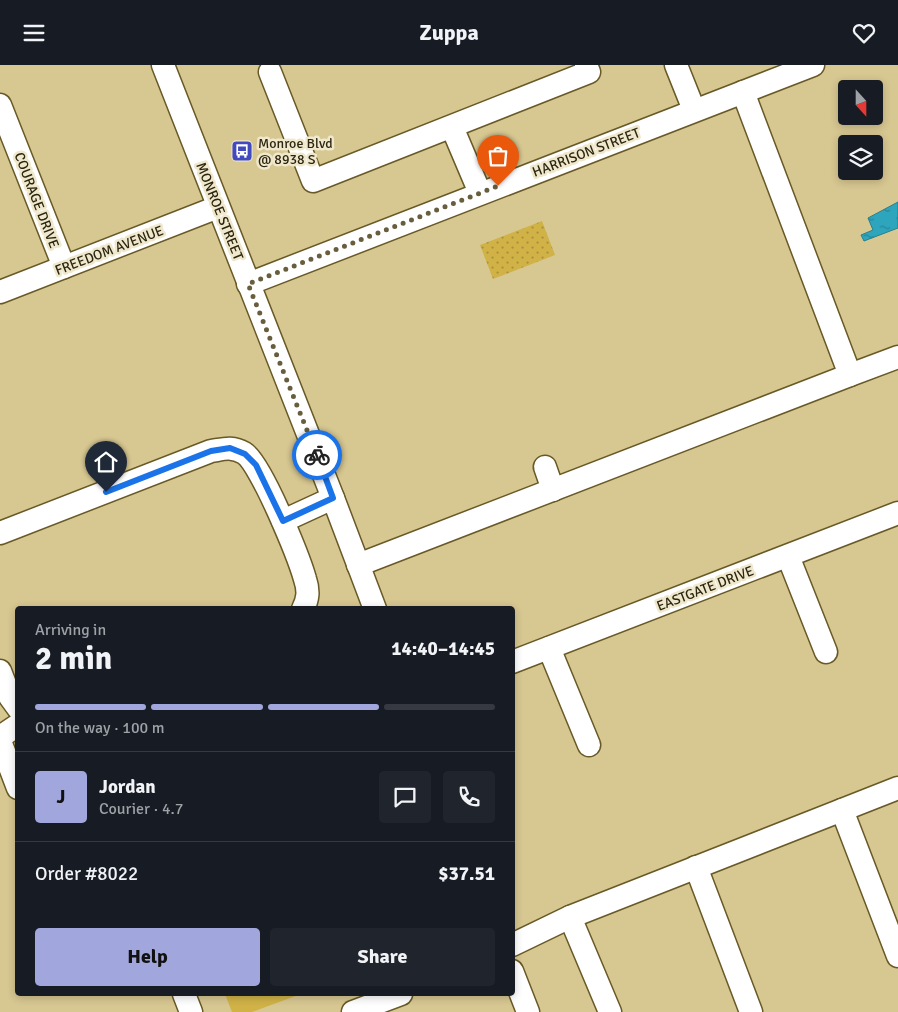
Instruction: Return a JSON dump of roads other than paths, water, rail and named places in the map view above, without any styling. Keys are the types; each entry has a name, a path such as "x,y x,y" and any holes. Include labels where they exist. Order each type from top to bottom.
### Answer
{"street":[{"name":"MONROE STREET","path":"162,65 374,606"},
{"path":"276,67 313,181 589,72 586,65"},
{"path":"676,65 694,111"},
{"name":"HARRISON STREET","path":"248,284 813,65"},
{"path":"742,92 850,375"},
{"name":"COURAGE DRIVE","path":"0,105 64,267"},
{"path":"452,127 480,193"},
{"name":"FREEDOM AVENUE","path":"0,292 218,207"},
{"path":"358,565 898,357"},
{"path":"0,533 211,451 230,448 245,454 256,465 283,521 306,580 308,598 304,606"},
{"path":"544,467 554,489"},
{"path":"283,521 333,498"},
{"name":"EASTGATE DRIVE","path":"515,661 898,513"},
{"path":"788,556 826,652"},
{"path":"549,648 589,745"},
{"path":"0,671 10,697 15,703"},
{"path":"0,737 15,727"},
{"path":"0,741 15,780"},
{"path":"515,944 570,917 898,787"},
{"path":"842,810 898,957"},
{"path":"696,867 751,1012"},
{"path":"570,917 610,1012"},
{"path":"515,979 528,1012"},
{"path":"185,996 191,1012"},
{"path":"353,1012 396,996"}],"water":[{"path":"898,202 898,228 864,241 861,235 873,230 868,218"}],"place":[{"name":"Monroe Blvd @ 8938 S","path":"242,151"}]}
